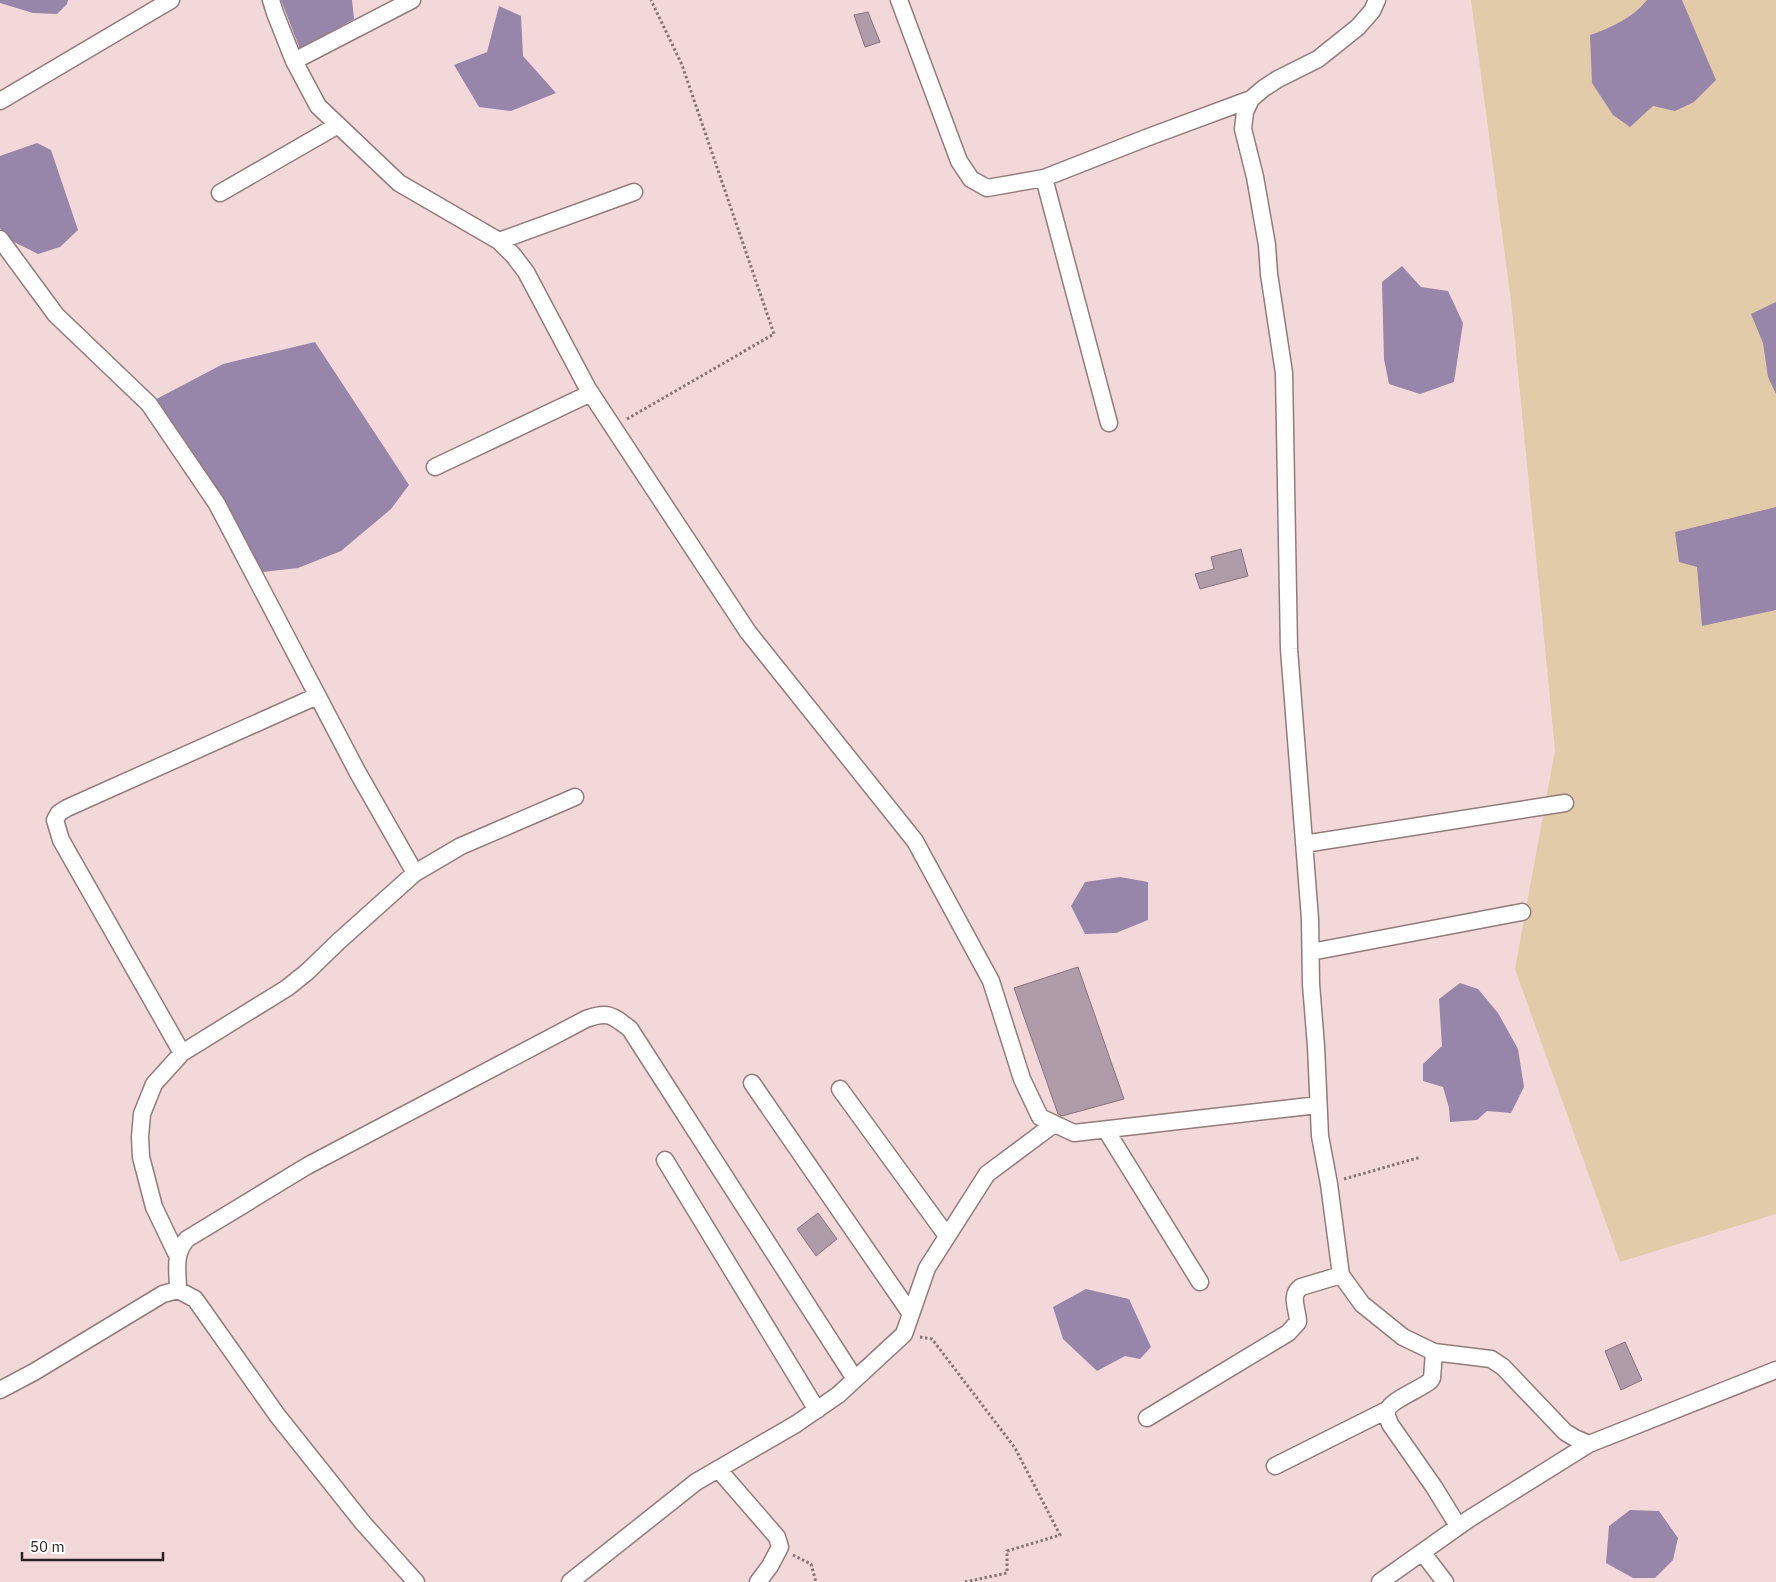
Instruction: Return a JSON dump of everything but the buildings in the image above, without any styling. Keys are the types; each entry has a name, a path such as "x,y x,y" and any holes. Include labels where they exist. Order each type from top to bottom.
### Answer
{"street":[{"path":"0,101 171,0"},
{"path":"271,0 294,61 318,106 398,183 499,242 513,255 526,272 591,393 748,632 915,841 990,981 1022,1079 1040,1117 1074,1133 1318,1105"},
{"path":"294,61 412,0"},
{"path":"899,0 959,161 971,179 987,188 1044,178 1251,99 1278,79 1318,59 1358,27 1372,11 1377,0"},
{"path":"1251,99 1245,112 1243,129 1267,245 1268,274 1284,373 1289,649 1311,952 1320,1136 1329,1184 1341,1275 1362,1304 1403,1337 1434,1352 1491,1359 1503,1367 1565,1432 1589,1444"},
{"path":"220,193 338,125"},
{"path":"1044,178 1109,423"},
{"path":"499,242 634,192"},
{"path":"0,239 56,315 149,404 217,504 358,773 415,873"},
{"path":"435,467 591,393"},
{"path":"182,1053 61,840 55,820 59,813 67,808 317,696"},
{"path":"177,1255 154,1207 141,1157 142,1114 154,1084 182,1053 287,988 307,972 415,873 461,846 575,797"},
{"path":"1304,844 1565,803"},
{"path":"1311,952 1522,912"},
{"path":"178,1290 177,1255 180,1247 187,1239 307,1166 586,1019 600,1014 615,1017 630,1029 855,1380"},
{"path":"752,1083 911,1314"},
{"path":"840,1090 947,1236"},
{"path":"570,1582 696,1482 817,1410 838,1395 904,1334 927,1268 987,1174 1054,1124"},
{"path":"1106,1130 1200,1282"},
{"path":"665,1160 817,1410"},
{"path":"1147,1418 1288,1334 1298,1322 1294,1294 1297,1290 1302,1286 1341,1275"},
{"path":"0,1390 34,1372 140,1306 163,1294 178,1290 195,1298 290,1430 363,1524 416,1582"},
{"path":"1275,1466 1387,1410 1394,1402 1430,1382 1434,1352"},
{"path":"1380,1582 1458,1526 1589,1444 1776,1370"},
{"path":"1387,1410 1390,1424 1434,1487 1458,1526"},
{"path":"718,1469 777,1538 780,1547 770,1566 758,1582"},
{"path":"1422,1552 1445,1582"}],"path":[{"path":"614,427 774,334 682,65 651,0"},
{"path":"1329,1184 1421,1157"},
{"path":"904,1334 932,1339 1015,1448 1060,1535 1007,1551 1007,1573 965,1582"},
{"path":"780,1547 810,1564 816,1582"}],"shaded area":[{"path":"0,0 68,0 67,4 57,14 33,13 0,3"},
{"path":"281,0 352,0 354,19 300,49"},
{"path":"1471,0 1776,0 1776,1214 1620,1262 1515,969 1555,750 1511,301"},
{"path":"1647,0 1682,0 1716,80 1694,102 1675,111 1653,106 1630,127 1613,115 1592,83 1590,35 1622,21 1636,12"},
{"path":"499,6 521,16 523,56 556,93 511,111 479,107 454,65 487,52"},
{"path":"37,143 51,150 78,230 60,247 38,254 6,238 0,228 0,156"},
{"path":"1402,266 1421,287 1448,291 1463,323 1454,382 1420,394 1389,384 1384,359 1382,282"},
{"path":"1776,302 1776,394 1768,377 1763,343 1751,314"},
{"path":"315,342 409,485 391,509 341,551 298,568 253,573 147,404 223,364"},
{"path":"1776,507 1776,610 1702,626 1697,567 1679,562 1675,532"},
{"path":"1120,877 1148,882 1148,920 1116,933 1085,934 1071,906 1085,882"},
{"path":"1460,983 1478,989 1498,1013 1518,1049 1524,1087 1511,1113 1487,1111 1477,1120 1450,1122 1449,1108 1443,1087 1423,1081 1423,1064 1442,1046 1439,999"},
{"path":"1086,1289 1129,1299 1151,1347 1140,1359 1125,1356 1097,1371 1063,1339 1053,1307"},
{"path":"1630,1510 1659,1511 1678,1538 1673,1560 1655,1578 1633,1578 1606,1563 1609,1526"}]}
